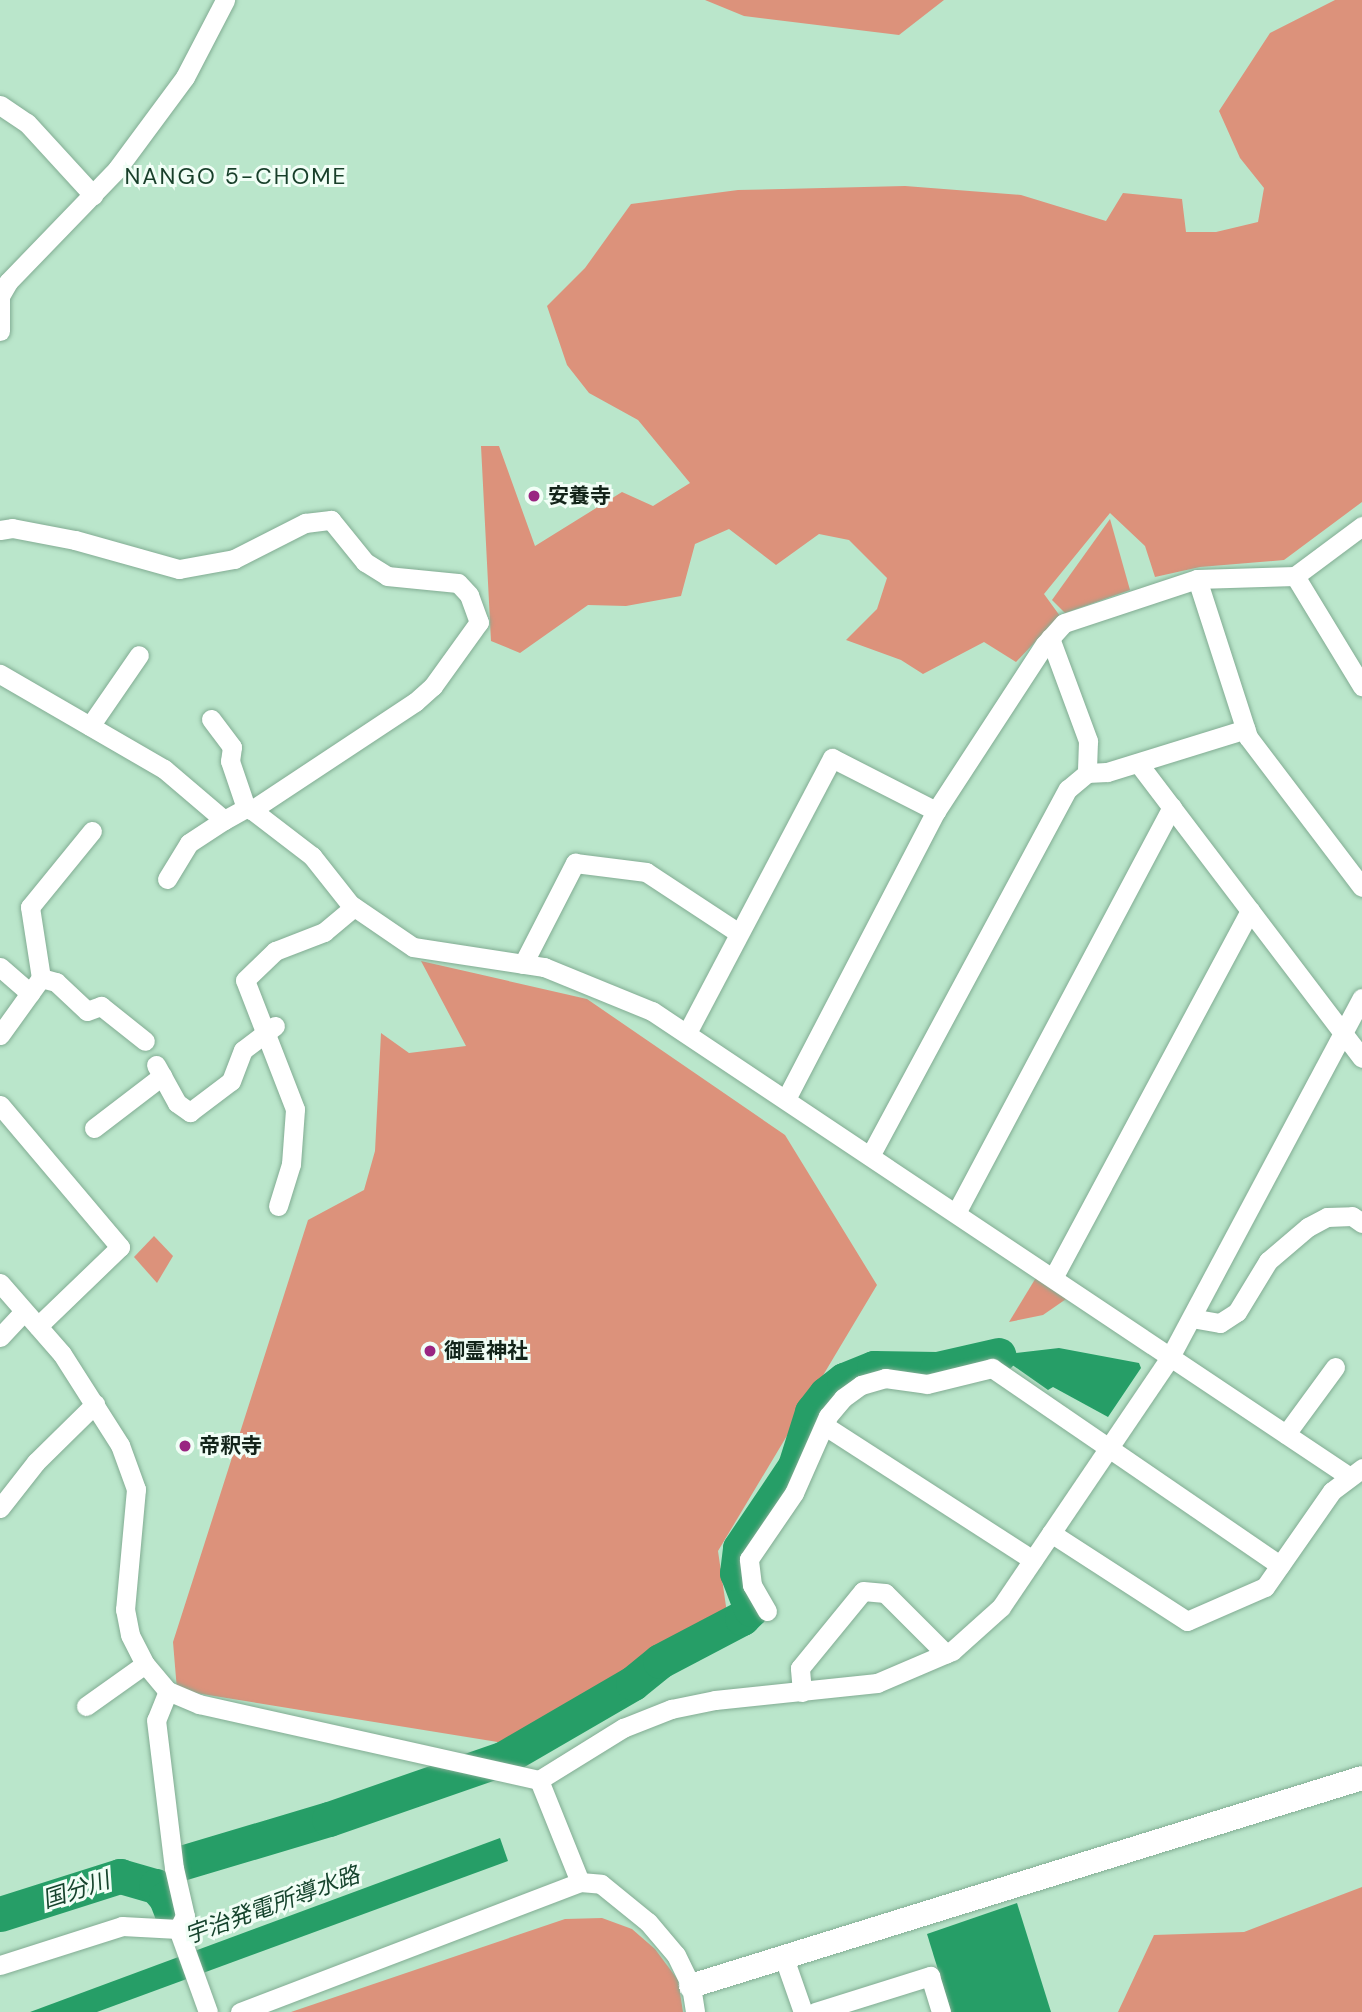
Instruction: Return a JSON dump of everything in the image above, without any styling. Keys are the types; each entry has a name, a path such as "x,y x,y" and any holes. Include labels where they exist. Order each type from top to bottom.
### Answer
{"street":[{"path":"0,331 0,296 28,259 117,169 185,77 225,0"},
{"path":"0,105 27,123 93,195"},
{"path":"0,530 12,528 75,540 179,569 234,559 304,523 331,520 365,562 387,576 458,583 469,595 479,622 433,685 249,809 224,820 189,843 167,879"},
{"path":"786,1099 936,811 1050,638 1064,623 1197,579 1296,576 1362,526"},
{"path":"1296,576 1362,685"},
{"path":"1197,579 1245,729 1362,887"},
{"path":"1050,638 1088,741 1087,773"},
{"path":"90,726 139,655"},
{"path":"0,674 164,769 224,820"},
{"path":"212,719 232,747 230,761 249,809 312,856 354,907 413,947 544,967 652,1011 1286,1434 1356,1473 1332,1491 1265,1587 1187,1621 1051,1533"},
{"path":"870,1156 1068,789 1087,773 1138,763 1245,729"},
{"path":"687,1032 832,758 936,811"},
{"path":"1138,763 1362,1058"},
{"path":"956,1213 1172,807"},
{"path":"0,1035 35,986 30,907 92,831"},
{"path":"523,964 575,863 646,872 739,933"},
{"path":"278,1206 291,1164 296,1123 293,1095 271,1029 244,980 275,951 324,932 354,907"},
{"path":"1053,1278 1250,910"},
{"path":"0,967 35,986 56,982 87,1011 101,1006 145,1041"},
{"path":"0,1283 38,1326 95,1404 120,1445 136,1489 125,1609 130,1635 145,1664 167,1691 200,1704 539,1780 623,1728 671,1709 715,1700 877,1683 946,1654 979,1631 1002,1607 1170,1357 1362,998"},
{"path":"94,1128 159,1071 177,1103 190,1112 231,1081 243,1051 271,1029"},
{"path":"0,1105 120,1247 38,1326"},
{"path":"1197,1319 1220,1323 1237,1312 1268,1261 1308,1227 1327,1217 1352,1216 1362,1223"},
{"path":"0,1337 24,1311"},
{"path":"1286,1434 1335,1367"},
{"path":"766,1611 752,1585 749,1559 794,1493 825,1426 843,1398 862,1385 885,1378 927,1384 992,1368 1280,1565"},
{"path":"0,1508 36,1462 95,1404"},
{"path":"825,1426 1033,1560"},
{"path":"802,1692 800,1668 863,1591 885,1593 946,1654"},
{"path":"86,1706 145,1664"},
{"path":"167,1691 156,1720 174,1868 185,1916 178,1929 208,2012"},
{"path":"691,1986 783,1955 1362,1778"},
{"path":"539,1780 580,1882"},
{"path":"240,2012 580,1882 601,1884 640,1915 676,1955 691,1986 695,2012"},
{"path":"0,1965 122,1926 178,1929"},
{"path":"783,1955 803,2012"},
{"path":"815,2012 930,1976 941,2012"}],"shaded area":[{"path":"705,0 944,0 899,35 744,16"},
{"path":"1335,0 1362,0 1362,502 1284,560 1200,567 1155,577 1145,546 1110,513 1044,594 1060,616 1016,662 984,642 923,674 901,660 846,640 877,609 887,578 849,540 819,534 776,565 729,529 695,544 681,596 626,606 588,605 520,653 491,641 481,446 499,446 535,546 622,492 653,506 690,483 638,420 589,393 567,365 547,306 585,268 631,204 738,190 905,186 1021,195 1106,221 1123,193 1182,199 1186,232 1216,232 1258,222 1264,188 1240,158 1219,111 1270,33"},
{"path":"1110,519 1130,590 1065,613 1052,600"},
{"path":"421,961 587,999 785,1135 877,1285 718,1551 729,1627 516,1745 177,1690 173,1642 308,1220 364,1190 375,1151 381,1033 409,1053 466,1046"},
{"path":"154,1236 173,1256 157,1283 134,1257"},
{"path":"1037,1276 1069,1297 1043,1315 1009,1322"},
{"path":"1059,1348 1139,1363 1141,1368 1108,1417 1053,1387 1048,1390 998,1355"},
{"name":"宇治発電所導水路","path":"500,1838 508,1861 97,2012 30,2012"},
{"path":"1362,1887 1362,2012 1118,2012 1154,1935 1244,1932"},
{"path":"1017,1903 1051,2012 951,2012 927,1934"},
{"path":"602,1918 632,1929 655,1949 678,1980 683,2012 291,2012 565,1919"}],"waterway":[{"path":"181,1863 329,1819 504,1758 633,1683 660,1661 742,1618 751,1609 737,1573 740,1548 795,1466 812,1412 826,1394 844,1380 874,1368 937,1369 998,1355"},
{"name":"国分川","path":"0,1914 120,1876 156,1886 166,1898 174,1919"}],"place":[{"name":"安養寺","path":"534,496"},
{"name":"御霊神社","path":"430,1351"},
{"name":"帝釈寺","path":"185,1446"}],"district":[{"name":"NANGO 5-CHOME","path":"236,176"}]}
